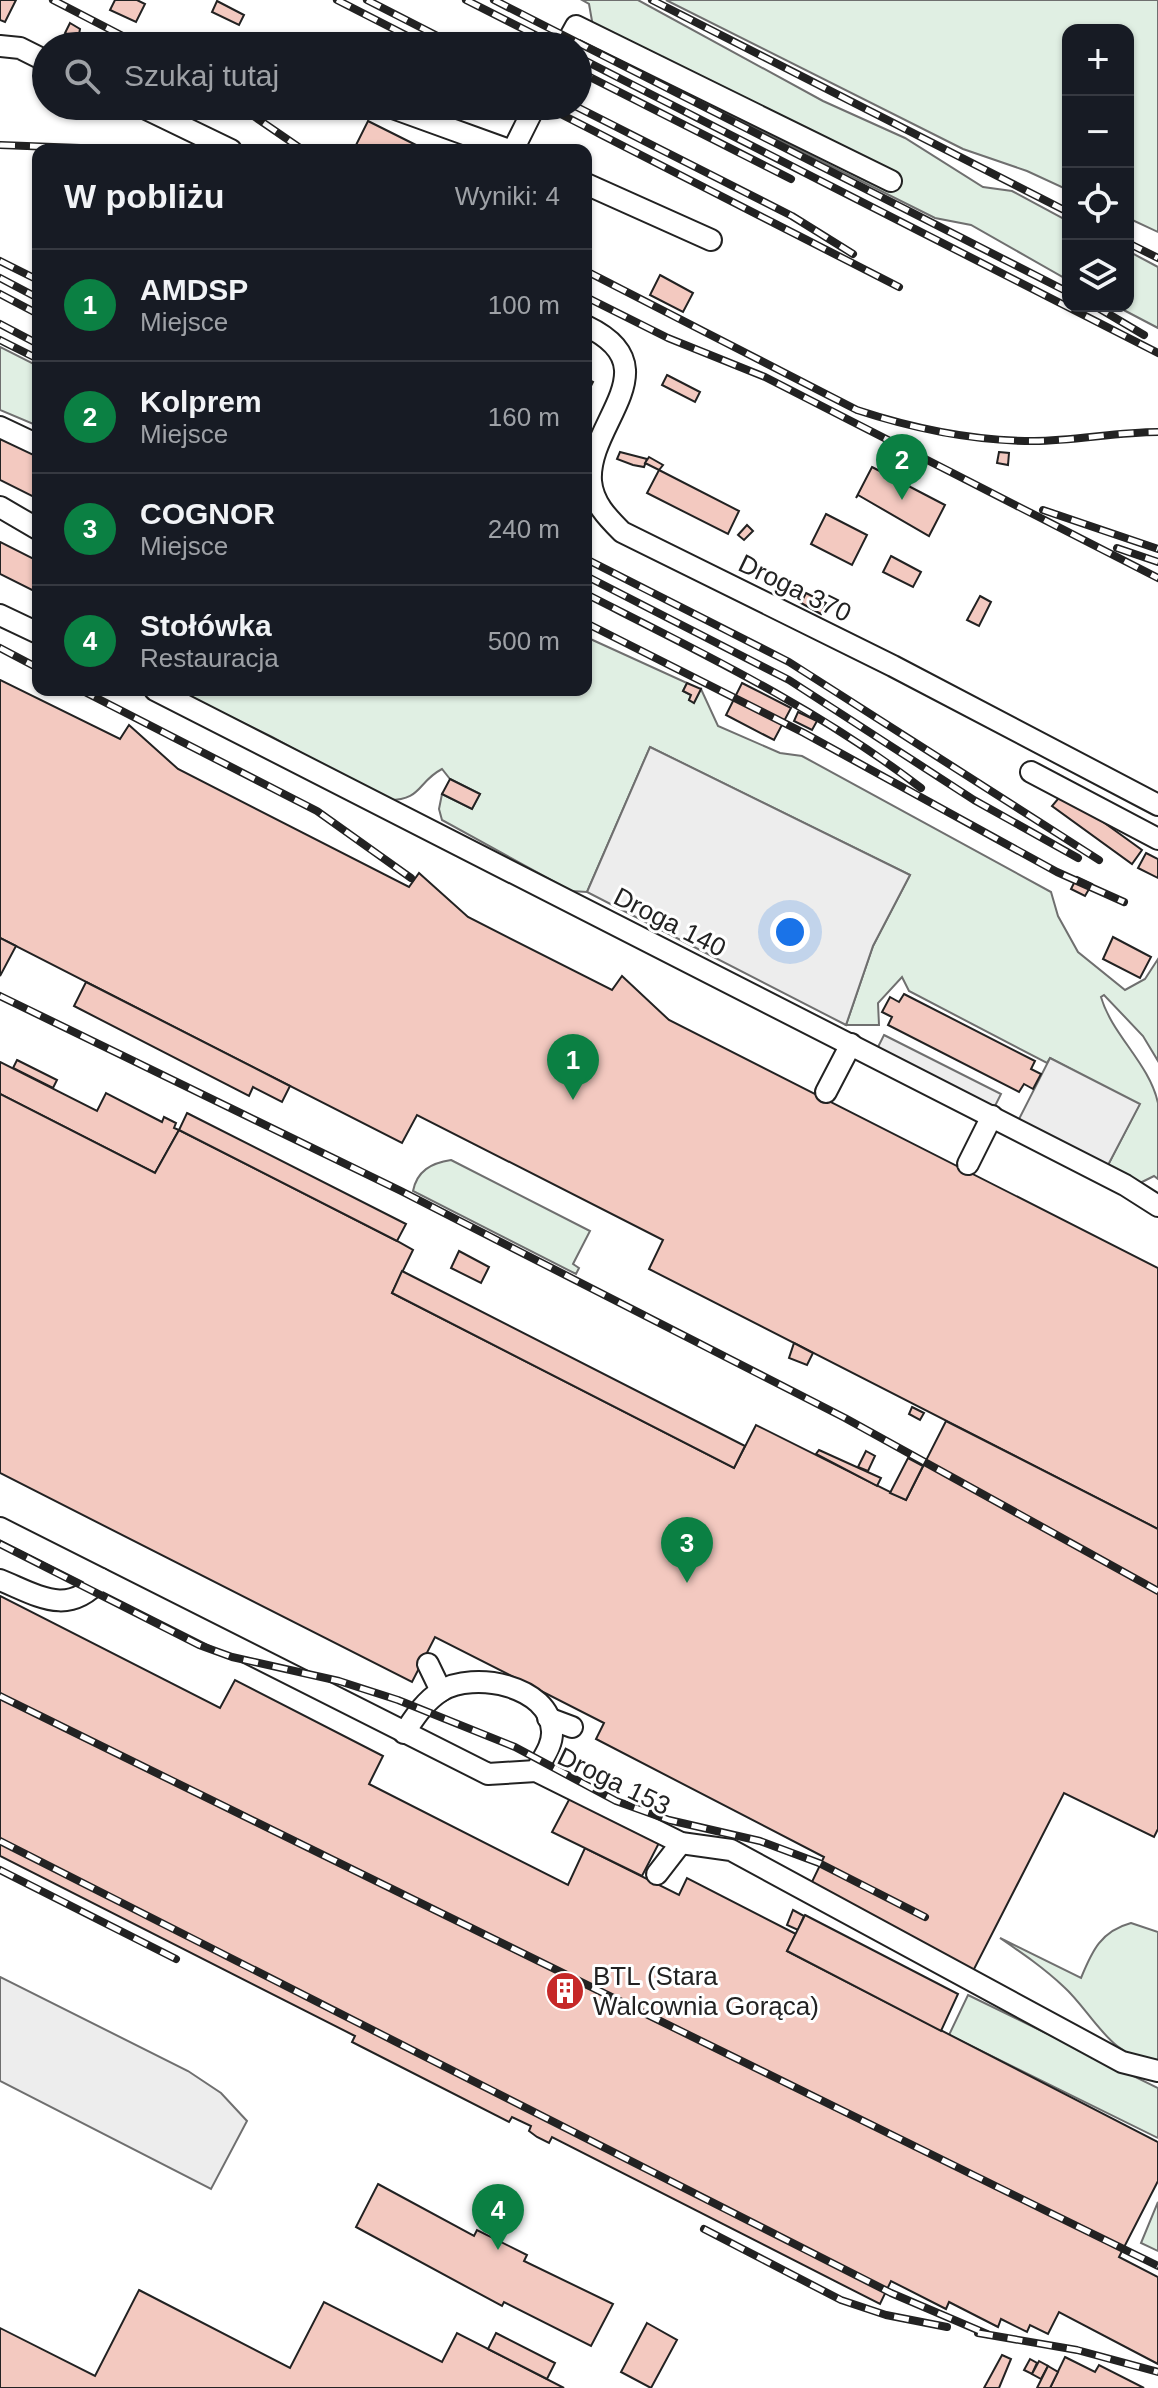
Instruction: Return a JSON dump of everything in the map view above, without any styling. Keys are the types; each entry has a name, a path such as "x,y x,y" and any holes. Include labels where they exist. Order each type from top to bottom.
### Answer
{"lane":[{"path":"573,32 576,26 588,32"},
{"path":"592,34 891,181"},
{"path":"0,46 20,48 32,54"},
{"path":"169,120 219,144"},
{"path":"427,120 494,144"},
{"path":"514,144 527,120"},
{"path":"592,187 711,240"},
{"name":"Droga 370","path":"592,331 619,351 626,370 622,396 598,449 592,476"},
{"path":"0,427 32,442"},
{"name":"Droga 370","path":"592,484 599,509 622,532 893,666 1158,805"},
{"path":"0,507 32,526"},
{"path":"0,615 32,630"},
{"name":"Droga 140","path":"167,696 992,1116 1125,1185 1158,1206"},
{"path":"1031,772 1158,839"},
{"path":"826,1092 851,1044"},
{"path":"968,1164 992,1116"},
{"name":"Droga 153","path":"0,1528 488,1774 536,1771 681,1843 731,1850 1122,2062 1158,2071"},
{"path":"0,1580 61,1602 89,1593 101,1579"},
{"path":"428,1664 441,1691"},
{"path":"404,1733 423,1705 441,1691 462,1681 486,1680 528,1695 548,1718 552,1731 550,1744 536,1771"},
{"path":"548,1718 572,1727"},
{"path":"657,1874 681,1843"}],"green space":[{"path":"582,0 638,0 823,101 905,138 983,187 1012,191 1062,218 1062,277 971,225 935,218 619,60 595,38 589,4"},
{"path":"666,0 1158,0 1158,232 1134,221 1134,24 1062,24 1062,187 1027,171 963,149"},
{"path":"1134,254 1158,267 1158,328 1127,312 1134,312"},
{"path":"0,347 32,363 32,423 0,410"},
{"path":"592,640 687,683 683,691 691,695 689,700 694,702 701,689 718,726 780,753 802,756 1051,892 1058,916 1078,952 1125,990 1145,979 1158,959 1158,1061 1143,1036 1104,995 1101,997 1113,1024 1147,1075 1158,1103 1158,1179 1154,1176 1138,1184 1107,1167 1139,1105 1050,1058 1047,1063 909,991 902,977 878,1003 879,1025 846,1025 873,946 910,875 650,747 587,892 571,891 442,820 439,809 442,794 472,809 480,794 450,779 442,769 413,794 387,800 272,737 188,696 592,696"},
{"path":"451,1160 590,1231 573,1264 579,1268 576,1274 413,1191 426,1169"},
{"path":"1131,1923 1158,1932 1158,2061 1142,2059 1115,2045 1064,1987 1000,1938 1081,1978 1099,1943 1112,1931"},
{"path":"968,1995 1158,2088 1158,2138 949,2035"},
{"path":"1158,2202 1158,2251 1141,2243"}],"shaded area":[{"path":"650,747 910,875 873,946 846,1025 587,892"},
{"path":"884,1035 1001,1094 994,1108 877,1049"},
{"path":"1050,1058 1140,1104 1107,1167 1018,1121"},
{"path":"0,1977 188,2071 221,2093 247,2121 211,2189 0,2081"}],"building":[{"path":"0,0 16,0 5,22 0,20"},
{"path":"115,0 137,0 145,4 136,22 110,10"},
{"path":"217,1 244,15 239,25 212,12"},
{"path":"70,23 80,29 79,32 66,32"},
{"path":"368,121 414,144 356,144"},
{"path":"660,275 693,293 683,312 650,295"},
{"path":"667,375 700,392 695,402 662,385"},
{"path":"0,437 32,450 32,496 0,480"},
{"path":"620,452 647,459 644,467 617,459"},
{"path":"999,452 1009,453 1008,465 997,463"},
{"path":"649,457 663,465 659,470 645,463"},
{"path":"872,467 945,505 929,536 858,495 856,498"},
{"path":"659,470 739,511 728,534 647,493"},
{"path":"826,514 867,535 852,565 811,544"},
{"path":"747,525 753,531 744,540 738,535"},
{"path":"0,542 32,558 32,590 0,574"},
{"path":"891,556 921,572 913,587 883,572"},
{"path":"806,593 826,603 821,614 801,603"},
{"path":"980,596 991,602 979,626 967,620"},
{"path":"0,680 120,739 129,725 178,769 409,887 419,873 468,917 612,990 622,976 669,1020 1158,1268 1158,1529 649,1269 663,1240 417,1115 402,1143 0,938"},
{"path":"687,683 701,689 694,703 689,700 691,695 683,691"},
{"path":"742,683 791,708 774,740 726,715"},
{"path":"798,712 817,721 812,730 794,721"},
{"path":"450,779 480,794 472,809 442,794"},
{"path":"1063,793 1142,850 1132,864 1052,806"},
{"path":"1146,853 1158,859 1158,878 1138,868"},
{"path":"1077,877 1092,884 1085,896 1071,889"},
{"path":"1113,937 1151,957 1140,978 1103,959"},
{"path":"0,938 16,946 0,976"},
{"path":"86,982 290,1086 282,1102 253,1087 249,1096 74,1006"},
{"path":"904,994 1035,1061 1031,1069 1041,1074 1033,1089 1024,1084 1019,1092 888,1025 892,1017 882,1012 890,997 899,1002"},
{"path":"17,1060 57,1080 53,1088 13,1068"},
{"path":"0,1062 97,1111 106,1093 162,1122 164,1117 176,1123 174,1128 179,1130 155,1173 0,1094"},
{"path":"0,1094 155,1173 179,1130 397,1241 413,1250 392,1293 734,1468 756,1425 906,1500 946,1421 1158,1529 1158,1829 1154,1837 1064,1793 971,1975 809,1888 824,1857 596,1739 604,1723 435,1637 412,1682 0,1473"},
{"path":"187,1113 406,1224 397,1241 179,1130"},
{"path":"459,1251 489,1267 481,1283 451,1268"},
{"path":"402,1271 745,1446 734,1468 392,1293"},
{"path":"794,1343 813,1353 807,1365 789,1358"},
{"path":"912,1407 924,1413 920,1420 909,1414"},
{"path":"819,1450 881,1478 877,1486 816,1454"},
{"path":"866,1451 875,1456 868,1471 858,1467"},
{"path":"908,1458 923,1466 906,1500 890,1493"},
{"name":"BTL (Stara Walcownia Gorąca)","path":"0,1596 220,1708 235,1680 383,1756 369,1784 568,1885 585,1848 679,1895 687,1878 796,1934 787,1951 1158,2142 1158,2181 1119,2257 1158,2277 1158,2364 1059,2312 1048,2334 1030,2325 1027,2332 1001,2319 998,2327 949,2302 946,2309 891,2281 880,2304 552,2137 549,2143 537,2137 529,2131 531,2126 512,2117 509,2122 352,2042 355,2036 0,1856"},
{"path":"571,1796 660,1841 642,1876 552,1832"},
{"path":"793,1910 804,1916 798,1930 787,1925"},
{"path":"805,1915 958,1994 941,2031 787,1951"},
{"path":"378,2184 474,2236 477,2230 527,2255 524,2261 613,2304 591,2346 504,2302 502,2306 356,2227"},
{"path":"139,2290 290,2368 324,2302 442,2362 457,2333 564,2388 0,2388 0,2328 95,2376"},
{"path":"647,2323 677,2340 651,2388 621,2372"},
{"path":"496,2333 555,2363 547,2379 488,2349"},
{"path":"1002,2355 1011,2359 999,2388 984,2388"},
{"path":"1065,2357 1095,2372 1099,2365 1144,2388 1050,2388"},
{"path":"1030,2359 1037,2363 1032,2374 1024,2370"},
{"path":"1039,2361 1048,2366 1041,2379 1032,2374"},
{"path":"1048,2366 1058,2372 1050,2388 1037,2388"}],"railway":[{"path":"53,0 115,32"},
{"path":"337,0 400,32"},
{"path":"367,0 430,32"},
{"path":"466,0 529,32"},
{"path":"494,0 557,32"},
{"path":"652,0 1062,209"},
{"path":"592,50 1062,289"},
{"path":"592,64 1158,353"},
{"path":"592,78 791,179"},
{"path":"592,115 792,216 853,254"},
{"path":"259,120 294,144"},
{"path":"572,120 899,287"},
{"path":"0,145 32,146"},
{"path":"1134,246 1158,258"},
{"path":"0,261 32,277"},
{"path":"592,274 857,410 879,417 944,433 989,439 1049,441 1158,432"},
{"path":"0,278 32,295"},
{"path":"0,294 32,311"},
{"path":"592,300 668,338 765,377 1158,578"},
{"path":"1105,312 1144,335"},
{"path":"0,324 32,341"},
{"path":"0,340 32,356"},
{"path":"1043,510 1158,549"},
{"path":"1117,548 1158,562"},
{"path":"592,562 789,662 1099,860"},
{"path":"592,579 789,680 974,800 1078,858"},
{"path":"592,597 800,707 882,759 921,788"},
{"path":"592,626 804,733 1057,872 1124,902"},
{"path":"0,648 32,665"},
{"path":"93,696 317,811 411,878"},
{"path":"0,996 401,1191 845,1418 1158,1591"},
{"path":"0,1544 199,1645 232,1657 339,1681 398,1700 515,1747 616,1801 669,1820 760,1841 819,1863 925,1917"},
{"path":"0,1696 1158,2266"},
{"path":"0,1841 891,2293 987,2334"},
{"path":"0,1870 176,1959"},
{"path":"704,2229 841,2300 886,2315 947,2327"},
{"path":"978,2333 1077,2350 1158,2372"}],"place":[{"name":"Kolprem","path":"902,500"},
{"name":"AMDSP","path":"573,1100"},
{"name":"COGNOR","path":"687,1583"},
{"name":"BTL (Stara Walcownia Gorąca)","path":"565,1991"},
{"name":"Stołówka","path":"498,2250"}]}
